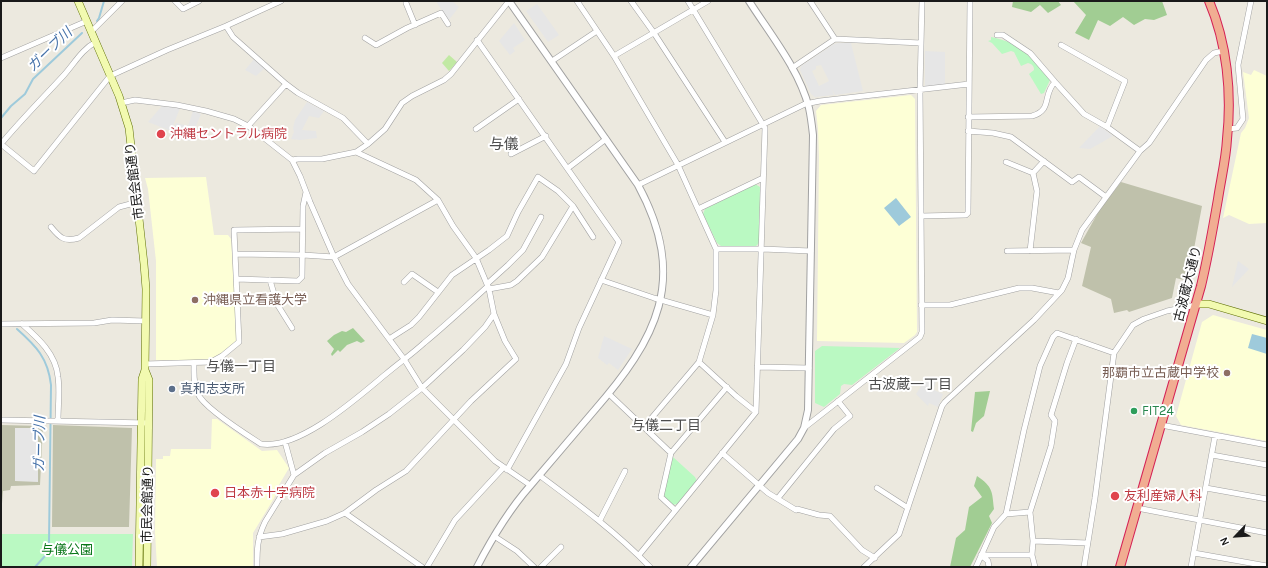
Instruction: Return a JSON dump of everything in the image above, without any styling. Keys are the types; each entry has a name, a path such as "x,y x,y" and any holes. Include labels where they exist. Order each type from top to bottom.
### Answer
{"highway":[{"name":"古波蔵大通り","path":"1120,567 1196,304 1210,246 1228,130 1229,100 1223,51 1209,1"}],"main road":[{"name":"市民会館通り","path":"78,1 92,31 121,103 130,134 144,264 145,367 142,379 145,423 147,567"},
{"path":"1196,304 1209,304 1267,321"},
{"name":"市民会館通り","path":"139,567 145,423"}],"street":[{"path":"92,31 122,1"},
{"path":"175,1 183,9 199,1"},
{"path":"96,42 88,46 69,70 13,128 1,144 34,171 110,76 282,1"},
{"path":"406,1 415,25"},
{"path":"292,160 322,159 356,152 368,144 385,129 402,103 412,96 444,80 451,74 509,1 638,185 652,213 660,240 663,272 660,300 653,326 647,339 609,394 512,508 477,567"},
{"path":"577,1 614,56 678,165 716,249 716,290 714,314 699,362 644,427"},
{"path":"632,1 725,142"},
{"path":"638,555 756,412 765,128 688,1"},
{"path":"614,56 708,1"},
{"path":"691,567 798,439 804,428 808,410 813,135 808,103 792,68 749,1"},
{"path":"810,1 835,39"},
{"path":"804,428 920,336 922,332 920,90 922,1"},
{"path":"921,216 966,215 968,213 970,1"},
{"path":"1228,130 1236,128 1243,119 1238,65 1251,1"},
{"path":"365,38 376,45 415,25 441,14 448,24"},
{"path":"1,58 87,21"},
{"path":"226,26 233,37 286,84 298,93 344,118 368,144"},
{"path":"552,61 597,31"},
{"path":"997,35 1003,35 1030,53 1084,114 1107,127 1140,151"},
{"path":"792,68 835,39 921,43"},
{"path":"427,567 455,520 505,469 566,364 574,340 619,242 546,136 477,40"},
{"path":"1061,45 1125,81 1107,127"},
{"path":"864,567 899,534 935,427 945,402 1034,320 1059,293 1068,278 1074,250 1082,230 1140,151 1149,143 1206,60 1214,53 1223,51"},
{"path":"968,117 1032,116 1040,114 1044,110 1050,87 1055,82"},
{"path":"248,126 286,84"},
{"path":"638,185 763,123 808,103 969,84"},
{"path":"476,129 519,98"},
{"path":"121,103 136,100 176,105 227,117 248,126 292,160 334,257 348,284 404,359 422,388 476,443 505,469 530,485"},
{"path":"968,131 993,133 1012,137 1072,182 1079,177 1106,196"},
{"path":"511,154 546,136"},
{"path":"568,168 606,139"},
{"path":"259,537 282,534 304,528 327,521 345,513 376,490 408,470 453,419 516,359 505,341 494,314 488,286 476,258 453,226 438,200 416,180 356,152"},
{"path":"1033,173 1044,161"},
{"path":"1006,162 1033,173"},
{"path":"1030,251 1037,191 1033,173"},
{"path":"389,339 411,325 420,317 452,275 506,236 538,177 558,191 573,206 593,236"},
{"path":"698,209 763,178"},
{"path":"236,279 298,281 302,277 302,206 306,192"},
{"path":"235,254 334,257 438,200"},
{"path":"51,227 60,238 72,240 80,238 119,208 138,202"},
{"path":"488,286 511,285 516,282 542,257 573,206"},
{"path":"194,363 195,382 198,395 207,406 261,444 269,446 285,442 302,435 348,405 424,343 488,286 523,250 541,217"},
{"path":"145,367 211,362 222,356 238,342 234,230 303,229"},
{"path":"716,249 811,251"},
{"path":"1007,251 1074,250"},
{"path":"404,282 412,274 438,292"},
{"path":"270,280 277,304 292,328"},
{"path":"601,280 660,300 714,314"},
{"path":"921,305 950,305 1018,288 1032,288 1059,293"},
{"path":"1084,567 1114,353 1129,330 1136,323 1167,311 1196,304"},
{"path":"257,567 257,546 265,522 294,475 325,453 362,432 389,414 422,388 463,350 485,327 494,314"},
{"path":"1,320 5,324 94,323 112,320 145,322"},
{"path":"22,324 48,350 56,366 59,378 56,420"},
{"path":"976,567 994,526 1006,514 1024,430 1040,366 1053,337 1058,333 1114,353"},
{"path":"1035,567 1032,555 1033,541 1030,512 1051,446 1055,421 1050,415 1076,339"},
{"path":"699,362 756,412"},
{"path":"757,367 809,368"},
{"path":"675,510 661,497 671,454 727,387"},
{"path":"609,394 671,454"},
{"path":"778,498 834,429 850,416 838,401"},
{"path":"808,410 811,414 818,416"},
{"path":"1,420 145,423"},
{"path":"1161,425 1267,445"},
{"path":"1191,567 1215,436"},
{"path":"285,442 294,475"},
{"path":"722,454 768,493 797,509 819,515 830,516 862,550 875,558"},
{"path":"1212,456 1267,465"},
{"path":"600,520 624,471"},
{"path":"539,475 600,520 650,567"},
{"path":"877,488 908,508"},
{"path":"1206,488 1267,499"},
{"path":"1137,508 1267,533"},
{"path":"1006,514 1030,512"},
{"path":"345,513 422,567"},
{"path":"494,536 517,551 534,567"},
{"path":"1033,541 1088,543"},
{"path":"541,567 561,547"},
{"path":"1194,553 1267,566"},
{"path":"981,554 1032,555"},
{"path":"981,554 988,561 989,567"}],"shaded area":[{"path":"436,1 452,1 459,7 448,21"},
{"path":"537,4 559,35 548,42 526,11"},
{"path":"514,23 525,40 513,48 515,51 510,55 499,41"},
{"path":"851,43 863,91 835,95 832,89 834,95 815,97 811,94 800,70 801,66 834,44","holes":["821,65 829,81 819,86 812,71 816,69 816,66"]},
{"path":"925,51 945,52 945,85 925,86"},
{"path":"255,58 265,68 256,76 245,70"},
{"path":"1254,70 1267,76 1267,223 1249,224 1229,215 1223,218 1241,133 1249,118 1243,72 1251,75"},
{"path":"911,95 915,99 917,332 904,343 817,341 819,157 816,111 821,105"},
{"path":"307,102 324,111 319,118 309,116 302,130 316,131 317,138 300,140 291,139 294,132 293,128 295,120"},
{"path":"162,106 180,108 171,131 148,122"},
{"path":"193,111 201,114 190,141 171,133 176,123 188,126"},
{"path":"1100,126 1113,136 1090,149 1079,148"},
{"name":"沖縄県立看護大学","path":"206,177 214,235 228,235 231,239 237,340 223,353 208,360 156,360 156,261 148,189 145,178"},
{"path":"1121,182 1202,206 1188,281 1176,278 1172,298 1129,312 1127,310 1114,313 1111,299 1082,286 1091,247 1081,243 1100,209"},
{"path":"1238,261 1249,269 1232,287"},
{"name":"那覇市立古蔵中学校","path":"1213,315 1267,330 1267,441 1181,425 1176,416 1202,322"},
{"path":"604,336 632,349 618,370 609,363 607,365 598,358"},
{"path":"927,377 936,381 934,390 943,394 938,407 929,403 928,406 916,394"},
{"name":"日本赤十字病院","path":"212,419 217,419 262,451 277,450 289,468 276,490 273,500 253,533 253,567 157,567 155,532 156,459 163,459 163,456 170,456 171,449 211,449"},
{"path":"1,425 43,426 40,485 11,486 10,490 3,491 1,516"},
{"path":"53,425 132,428 129,527 52,527"},
{"path":"15,428 38,428 38,482 15,481"}],"green space":[{"path":"1013,1 1058,1 1061,5 1048,13 1040,5 1031,12 1012,7"},
{"path":"1073,1 1162,1 1167,15 1154,20 1145,19 1134,25 1123,17 1110,26 1098,20 1089,40 1075,33 1086,15"},
{"path":"991,37 1011,43 1031,58 1050,80 1044,93 1041,94 1029,74 1034,70 1034,67 1028,63 1021,66 1014,52 1011,51 1002,54 992,43 988,41 991,40"},
{"path":"449,55 457,62 449,71 442,63"},
{"path":"755,184 760,187 759,243 756,246 721,246 717,243 703,214 705,209"},
{"path":"353,328 365,341 361,343 357,341 347,345 340,352 338,350 332,356 331,354 334,349 327,341 342,331 346,332"},
{"path":"822,346 900,348 852,385 844,384 841,386 840,394 824,407 815,403 815,351"},
{"path":"990,391 984,416 976,423 973,432 971,431 975,392"},
{"path":"673,457 695,477 697,481 677,504 673,505 665,498 663,494"},
{"path":"977,476 986,483 991,490 994,509 989,516 992,523 970,567 950,567 956,538 965,530 969,507 982,497 974,486"},
{"name":"与儀公園","path":"1,534 133,534 132,567 1,567"}],"water":[{"path":"896,198 911,217 899,226 884,208"},
{"path":"1252,334 1267,338 1267,354 1248,348"}],"waterway":[{"name":"ガーブ川","path":"97,21 104,1"},
{"name":"ガーブ川","path":"1,118 11,106 25,94 33,79 82,33"},
{"name":"ガーブ川","path":"17,329 40,353 47,367 51,385 49,542 45,556 35,567"}],"place":[{"name":"沖縄セントラル病院","path":"161,134"},
{"name":"沖縄県立看護大学","path":"195,300"},
{"name":"那覇市立古蔵中学校","path":"1227,373"},
{"name":"真和志支所","path":"172,389"},
{"name":"FIT24","path":"1134,411"},
{"name":"日本赤十字病院","path":"215,493"},
{"name":"友利産婦人科","path":"1115,496"}],"district":[{"name":"与儀","path":"504,145"},
{"name":"与儀一丁目","path":"241,367"},
{"name":"古波蔵一丁目","path":"910,385"},
{"name":"与儀二丁目","path":"666,426"}]}
